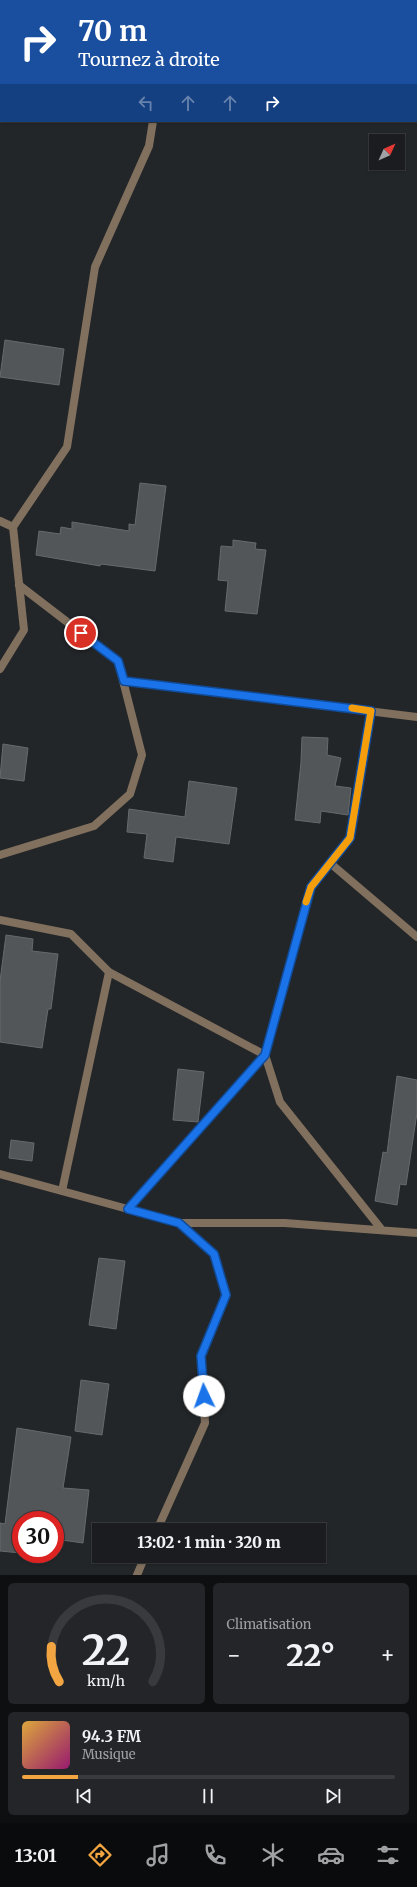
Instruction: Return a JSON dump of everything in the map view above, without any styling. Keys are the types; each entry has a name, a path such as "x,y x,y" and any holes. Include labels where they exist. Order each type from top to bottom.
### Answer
{"street":[{"path":"0,669 24,630 13,527 67,446 95,267 149,146 153,122"},
{"path":"0,521 13,527"},
{"path":"0,856 94,826 130,794 142,755 118,661 19,585"},
{"path":"124,681 417,717"},
{"path":"128,1209 265,1055 311,887 350,838 371,711"},
{"path":"330,863 417,937"},
{"path":"0,920 71,934 109,972 265,1055 280,1102 382,1230"},
{"path":"62,1191 109,972"},
{"path":"0,1174 179,1223 285,1223 417,1232"},
{"path":"160,1523 205,1423 201,1356 226,1295 214,1254 179,1223"},
{"path":"137,1575 142,1563"}],"building":[{"path":"5,340 64,349 59,385 0,377"},
{"path":"140,483 166,486 155,571 101,564 100,566 36,555 39,531 60,534 61,527 72,529 72,522 129,531 129,524 135,525"},
{"path":"233,540 256,543 255,549 266,550 257,614 225,611 228,581 218,580 221,546 233,547"},
{"path":"302,737 328,738 327,755 341,758 335,786 351,788 348,815 321,811 320,823 295,820"},
{"path":"3,744 28,748 24,781 0,778"},
{"path":"189,781 237,788 229,844 176,837 173,862 144,858 147,834 127,832 129,809 185,817"},
{"path":"6,935 33,939 32,951 58,954 51,1009 48,1009 42,1048 0,1042 0,981"},
{"path":"178,1069 204,1072 198,1122 173,1120"},
{"path":"397,1076 417,1080 417,1113 406,1185 400,1184 397,1205 375,1201 383,1152 387,1153"},
{"path":"11,1140 34,1143 32,1161 9,1158"},
{"path":"99,1258 125,1261 116,1329 89,1325"},
{"path":"81,1380 109,1384 102,1435 75,1431"},
{"path":"17,1428 71,1437 63,1488 89,1490 83,1543 64,1540 64,1511 12,1511 12,1552 0,1551 0,1523 5,1524"}],"slow traffic":[{"path":"306,902 311,887 350,838 371,711 352,708"}],"route":[{"path":"81,633 118,661 124,681 371,711 350,838 311,887 265,1055 128,1209 179,1223 214,1254 226,1295 201,1356 204,1396"}]}
